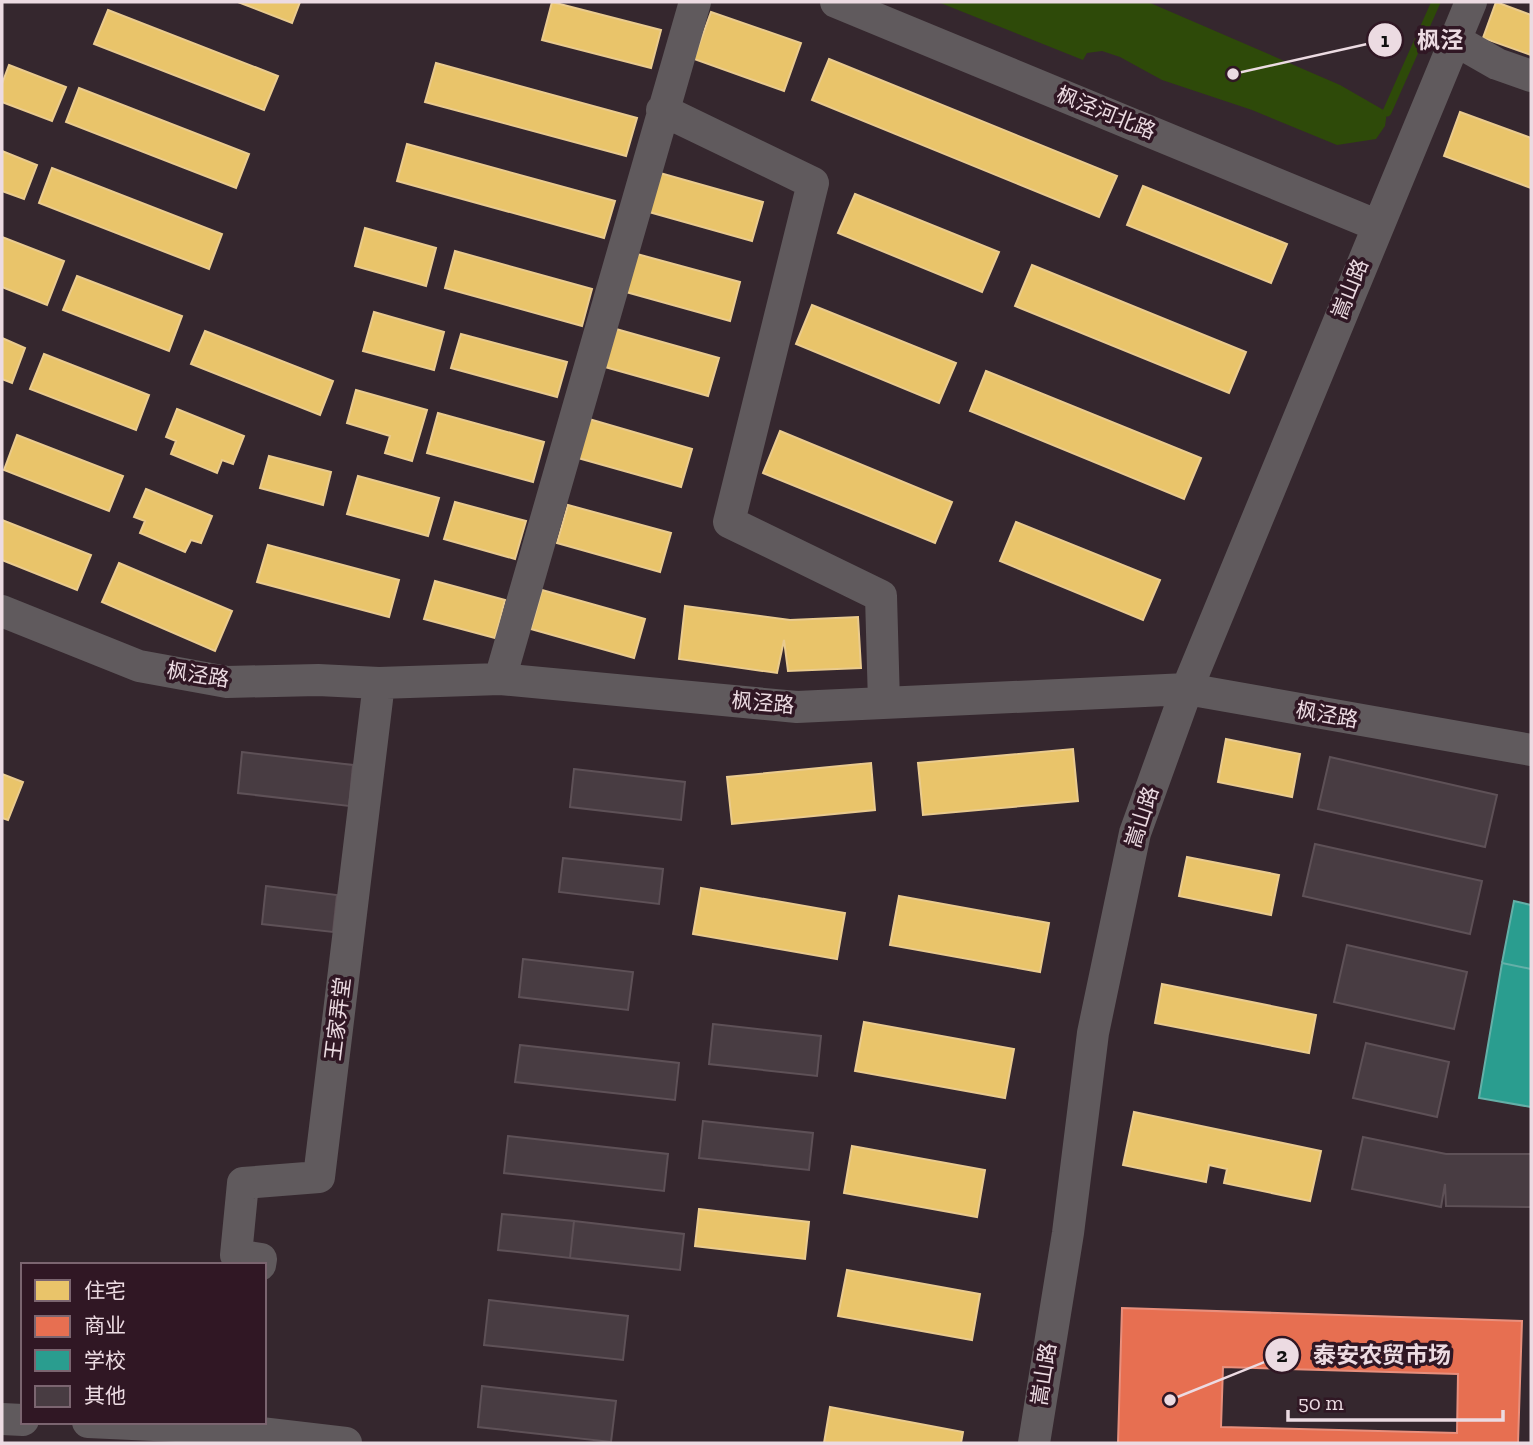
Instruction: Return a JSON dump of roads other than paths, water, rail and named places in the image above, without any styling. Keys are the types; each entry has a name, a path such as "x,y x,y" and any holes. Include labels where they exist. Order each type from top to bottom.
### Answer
{"street":[{"path":"500,678 695,2"},
{"name":"枫泾河北路","path":"835,2 1376,225"},
{"name":"嵩山路","path":"1034,1443 1068,1234 1093,1033 1135,833 1187,690 1376,225 1471,2"},
{"path":"1455,40 1497,64 1531,76"},
{"path":"662,110 813,183 729,522 881,596 884,703"},
{"name":"枫泾路","path":"2,611 139,666 227,682 318,680 379,683 500,678 797,707 1187,690 1531,750"},
{"name":"王家弄堂","path":"260,1263 261,1259 236,1255 243,1183 319,1177 379,683"},
{"path":"2,1419 21,1420"},
{"path":"162,1424 237,1426 346,1443"}],"waterway":[{"path":"1387,112 1436,2"}],"place":[{"name":"枫泾","path":"1233,74"},
{"name":"泰安农贸市场","path":"1170,1400"}]}
